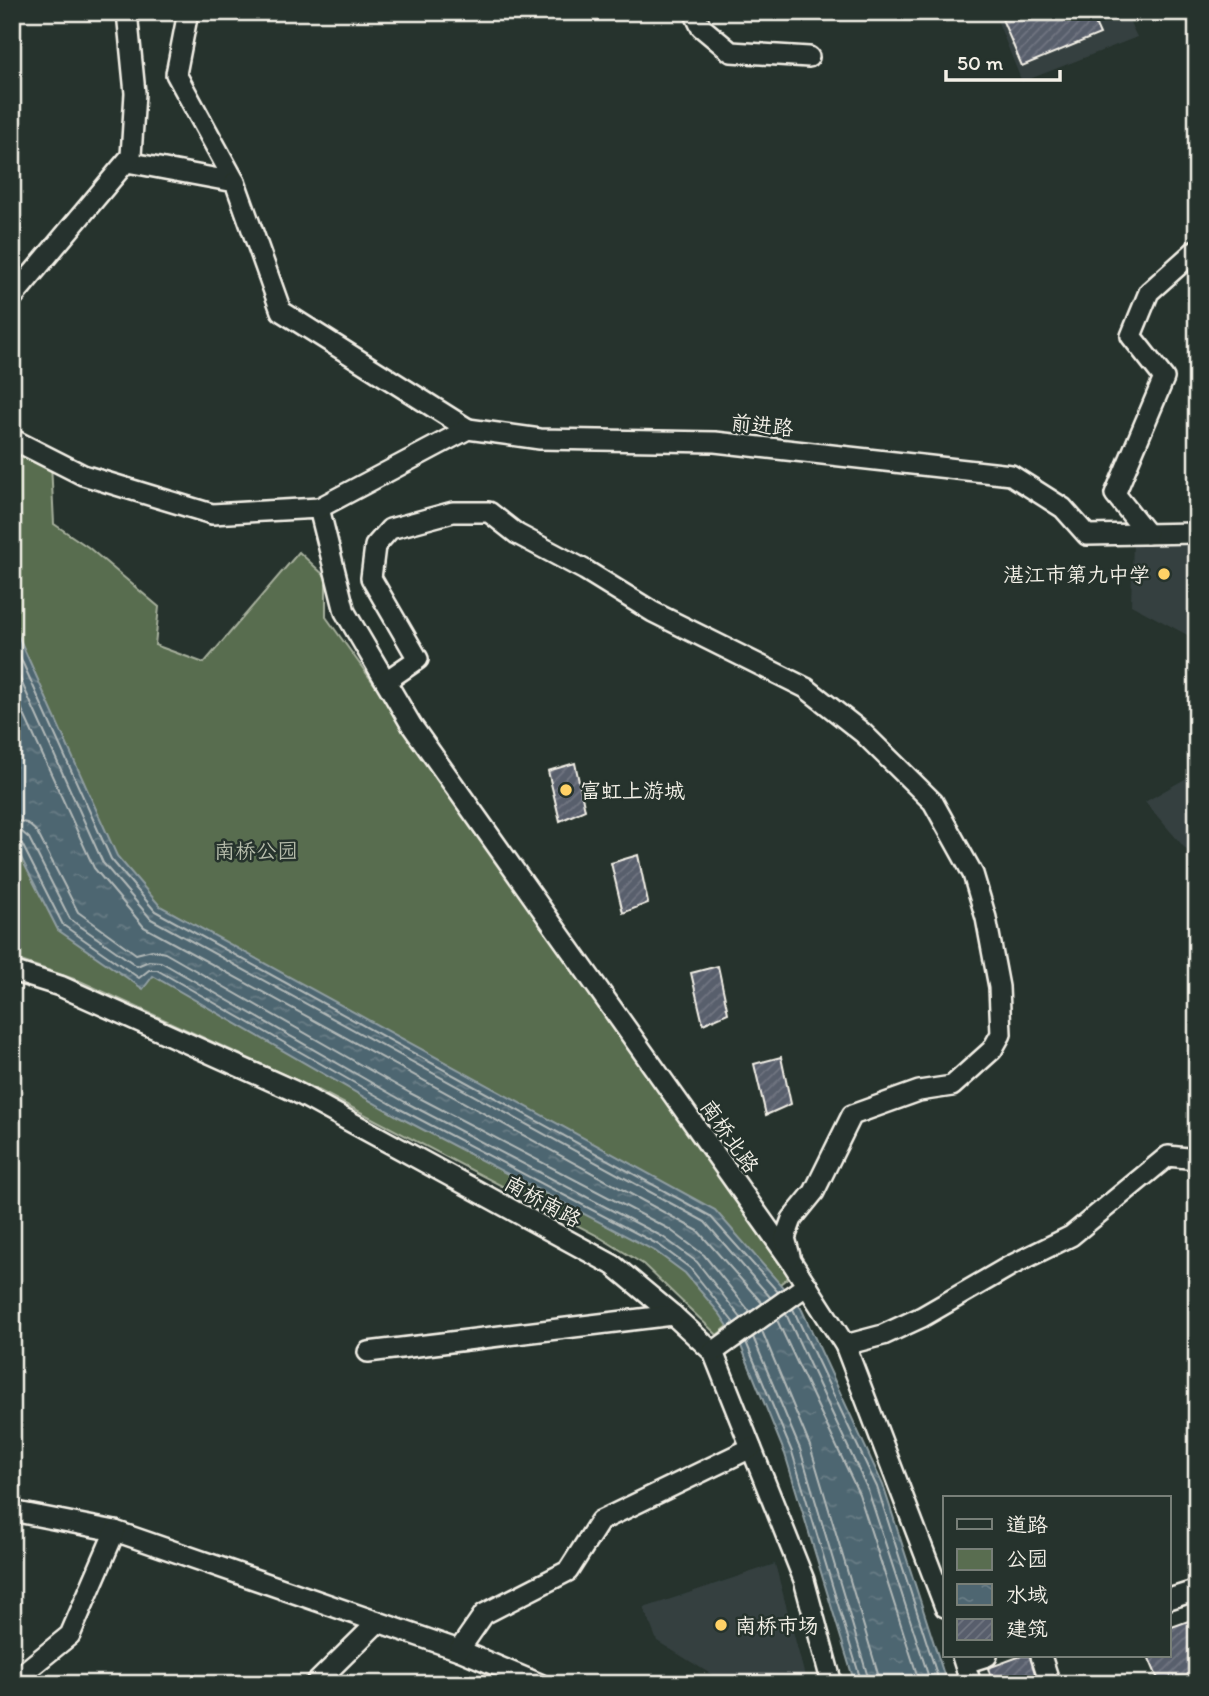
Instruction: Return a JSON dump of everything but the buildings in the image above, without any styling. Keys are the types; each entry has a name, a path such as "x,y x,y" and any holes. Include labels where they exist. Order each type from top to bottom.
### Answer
{"street":[{"path":"12,298 131,156 135,93 127,12"},
{"path":"12,439 83,475 212,514 319,508 468,429 281,311 234,181 176,74 188,12"},
{"path":"694,12 701,27 731,52 809,57"},
{"path":"127,162 234,181"},
{"path":"1147,534 1115,494 1164,378 1131,336 1149,292 1197,249"},
{"name":"前进路","path":"468,429 540,439 715,442 1011,474 1063,508 1087,535 1197,533"},
{"name":"南桥北路","path":"319,508 345,612 412,726 791,1261 845,1345 943,1602"},
{"path":"386,681 418,659 371,578 375,546 390,529 453,512 489,512 517,534 585,570 653,612 806,688 863,733 933,802 973,874 986,918 999,987 1001,1034 992,1050 952,1086 919,1091 852,1115 814,1192 792,1219 785,1238 791,1261"},
{"name":"南桥南路","path":"12,971 60,986 294,1091 613,1265 673,1315 713,1352 804,1580 832,1684"},
{"path":"845,1345 883,1335 922,1317 1010,1266 1071,1236 1168,1156 1197,1159"},
{"path":"713,1352 807,1285"},
{"path":"368,1352 673,1315"},
{"path":"459,1650 484,1614 568,1571 600,1521 751,1448"},
{"path":"12,1511 115,1531 459,1650 540,1684"},
{"path":"12,1682 70,1635 115,1531"},
{"path":"1170,1599 1197,1590"},
{"path":"315,1684 378,1622"},
{"path":"1042,1658 1050,1684"},
{"path":"964,1659 971,1684"}],"shaded area":[{"path":"994,12 1125,12 1137,37 1022,82"},
{"name":"湛江市第九中学","path":"1197,540 1197,640 1131,605 1133,543"},
{"path":"1197,772 1197,862 1145,802"},
{"name":"南桥市场","path":"775,1564 807,1684 727,1684 657,1641 644,1608"}],"green space":[{"name":"南桥公园","path":"12,449 51,463 54,524 88,547 159,607 155,645 204,663 299,552 326,577 326,617 796,1271 717,1335 643,1264 596,1235 320,1091 80,981 12,958"}],"water":[{"path":"12,622 117,856 160,906 715,1210 801,1308 883,1485 947,1684 855,1684 785,1454 741,1346 720,1314 685,1273 655,1251 397,1116 153,976 143,989 58,930 12,840"}],"place":[{"name":"湛江市第九中学","path":"1164,574"},
{"name":"富虹上游城","path":"566,790"},
{"name":"南桥市场","path":"721,1625"}]}
